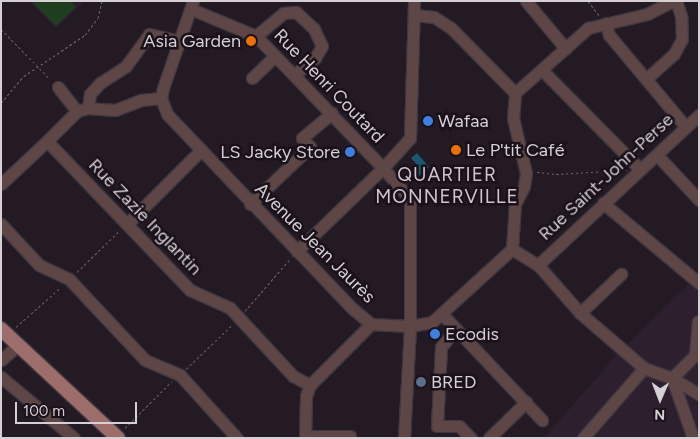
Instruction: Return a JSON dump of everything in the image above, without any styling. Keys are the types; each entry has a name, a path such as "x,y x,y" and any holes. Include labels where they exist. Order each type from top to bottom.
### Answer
{"main road":[{"path":"1,330 120,435"}],"street":[{"path":"297,251 383,168 410,138 414,1"},
{"path":"526,1 566,48"},
{"path":"672,1 647,14 588,28 516,93 513,118 526,173 515,204 512,249 538,265 580,313 614,345 644,368 672,378 699,394"},
{"path":"646,79 674,54 682,39 681,16 676,1"},
{"path":"58,87 82,110 115,110 141,100 161,98 192,5"},
{"name":"Rue Henri Coutard","path":"192,5 256,36 332,113 410,199 410,326 404,438"},
{"path":"256,36 284,13 296,12 314,29 322,46 315,58 295,74"},
{"path":"414,15 434,17 451,28 516,93"},
{"path":"606,23 609,35 686,127"},
{"path":"1,184 82,110 90,94 100,83 126,66 149,34 180,41"},
{"path":"252,78 275,56"},
{"path":"542,70 640,169"},
{"name":"Avenue Jean Jaurès","path":"161,98 167,114 250,204 352,309 372,324 410,326 432,322 512,249"},
{"path":"250,204 310,147 302,138 332,113"},
{"name":"Rue Saint-John-Perse","path":"538,265 699,115"},
{"name":"Rue Zazie Inglantin","path":"47,141 190,290 230,308 293,376 310,385"},
{"path":"127,224 201,150"},
{"path":"657,155 699,200"},
{"path":"604,204 694,280 699,269"},
{"path":"1,224 39,265 69,279 145,360 180,375 238,438"},
{"path":"580,313 621,274"},
{"path":"442,314 542,420"},
{"path":"672,378 695,354 698,321"},
{"path":"350,436 305,437 306,396 310,385 372,324"},
{"path":"456,329 441,347 437,426 459,426 471,438"},
{"path":"1,360 18,345"},
{"path":"583,438 644,368"},
{"path":"1,377 74,438"},
{"path":"672,378 693,438"},
{"path":"489,438 526,402"}],"path":[{"path":"1,103 38,66 85,35 98,18 102,1"},
{"path":"588,1 606,23"},
{"path":"1,29 58,87"},
{"path":"526,173 640,169"},
{"path":"120,435 240,317 297,251"}],"shaded area":[{"path":"29,1 85,1 56,28"},
{"path":"690,283 699,288 699,438 544,438 620,351"}],"green space":[{"path":"31,1 70,1 76,7 56,26"}],"water":[{"path":"417,153 429,167 415,179 411,174 419,167 411,158"}],"place":[{"name":"Asia Garden","path":"251,41"},
{"name":"Wafaa","path":"428,121"},
{"name":"Le P'tit Café","path":"456,150"},
{"name":"LS Jacky Store","path":"350,152"},
{"name":"Ecodis","path":"435,334"},
{"name":"BRED","path":"421,382"}],"district":[{"name":"QUARTIER MONNERVILLE","path":"447,186"}]}
